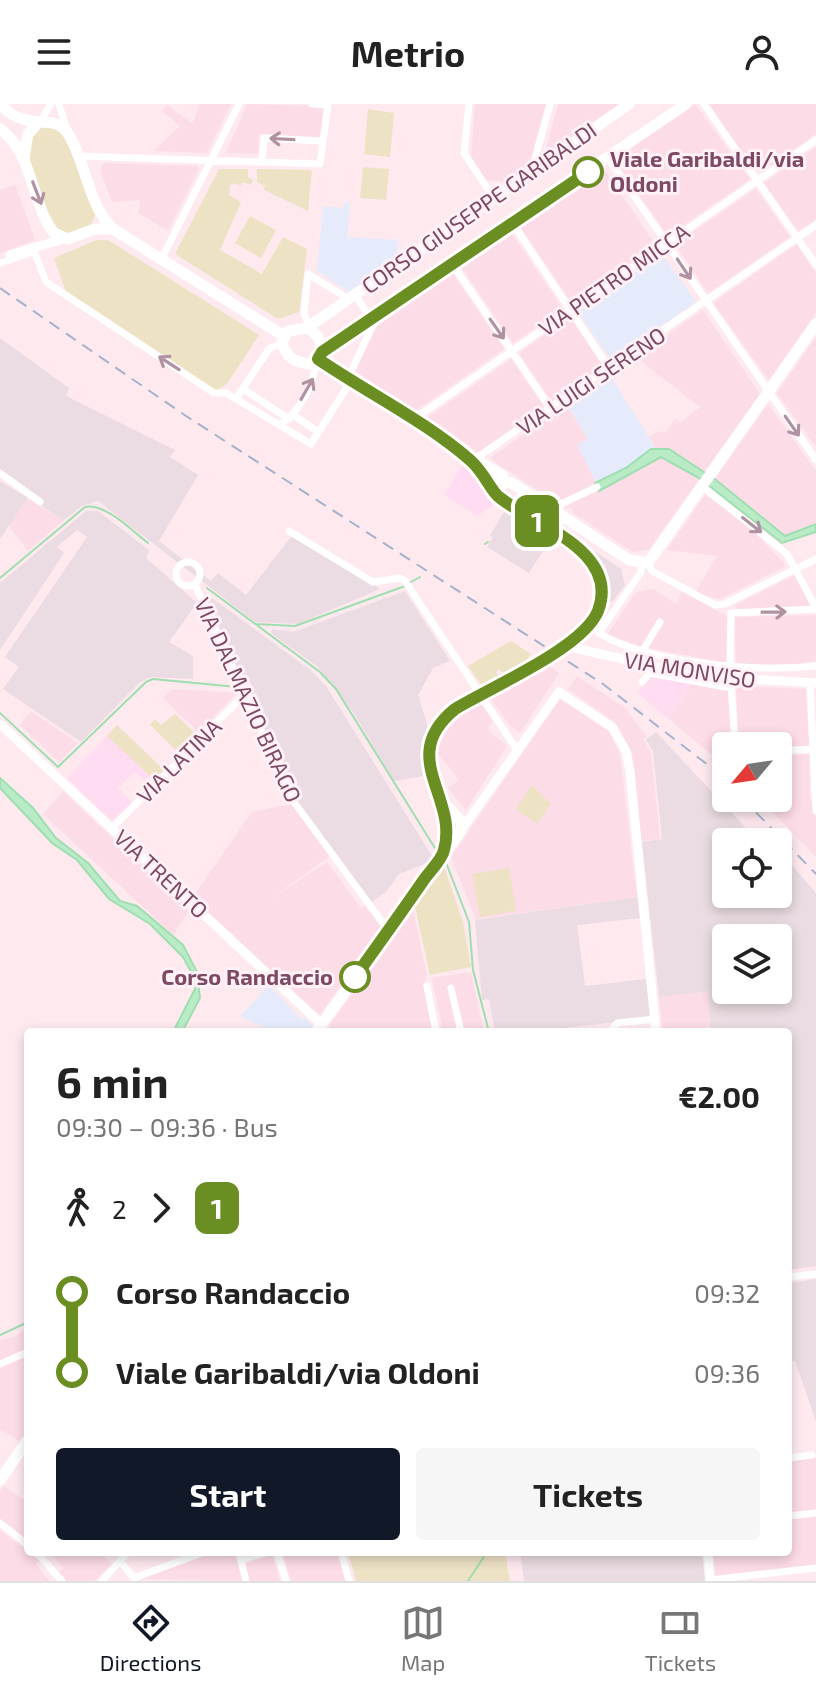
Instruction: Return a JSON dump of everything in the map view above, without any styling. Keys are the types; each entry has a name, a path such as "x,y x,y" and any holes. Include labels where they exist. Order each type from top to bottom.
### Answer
{"main road":[{"path":"0,104 15,118 38,123 52,122 67,132 97,209 98,220 91,230"},
{"name":"CORSO GIUSEPPE GARIBALDI","path":"351,296 629,104"},
{"name":"CORSO GIUSEPPE GARIBALDI","path":"374,319 686,104"},
{"path":"24,159 25,140 38,123"},
{"path":"0,129 11,138 24,159 50,228 63,239 91,230 113,229"},
{"path":"97,209 113,229 283,340 294,360 318,358 374,319"},
{"path":"283,340 296,328 308,327 351,296"},
{"path":"318,358 471,459 497,482 512,483 639,562 657,552 816,324"},
{"path":"308,327 317,335 318,358"},
{"path":"323,1028 441,855 455,826 435,790 428,761 432,736 446,716 565,646 590,625 600,597 594,567 571,543 496,495 497,482"},
{"path":"1,1476 24,1445"}],"street":[{"path":"38,123 51,104"},
{"path":"59,104 67,132"},
{"path":"161,260 239,104"},
{"path":"78,156 320,164 328,104 312,104"},
{"path":"469,104 464,153 493,197"},
{"path":"531,172 550,104"},
{"path":"704,104 816,265"},
{"path":"262,161 264,138 323,141"},
{"name":"VIA PIETRO MICCA","path":"412,420 816,140"},
{"path":"608,158 816,460"},
{"path":"513,224 609,368"},
{"name":"VIA LUIGI SERENO","path":"471,459 551,409 816,225"},
{"path":"1,263 43,248 50,228"},
{"path":"10,255 47,241 63,239"},
{"path":"34,251 46,282 214,393 225,392 311,444 351,381 351,372 374,319"},
{"path":"453,265 551,409"},
{"path":"308,327 304,314 308,274 351,296"},
{"name":"CORSO GIUSEPPE GARIBALDI","path":"351,296 374,319"},
{"path":"236,399 269,349 283,340"},
{"path":"281,424 290,416 313,381 318,358"},
{"path":"243,389 318,432"},
{"path":"0,473 40,502"},
{"path":"705,481 787,554 816,608 731,613"},
{"path":"551,509 597,487"},
{"path":"289,531 373,582 380,584 400,578 517,750"},
{"path":"639,562 708,604 725,604 816,559"},
{"path":"639,562 641,572 599,633 618,643 643,650 730,667 816,666"},
{"name":"VIA DALMAZIO BIRAGO","path":"195,585 294,802 388,930"},
{"path":"725,604 731,613 730,667"},
{"path":"643,650 660,622"},
{"name":"VIA MONVISO","path":"565,646 732,684"},
{"name":"VIA MONVISO","path":"642,682 650,673 732,684 813,683"},
{"path":"813,683 812,749 816,811"},
{"path":"732,684 734,732"},
{"path":"455,826 475,811 559,692 612,727 627,756 656,1028"},
{"name":"VIA LATINA","path":"112,828 239,700 247,697"},
{"name":"VIA TRENTO","path":"0,724 321,1028"},
{"path":"792,750 812,749"},
{"path":"427,986 435,1028"},
{"path":"451,988 460,1028"},
{"path":"613,1028 617,1023 655,1019"},
{"path":"792,1277 816,1274"},
{"path":"0,1364 24,1354"},
{"path":"792,1458 812,1455"},
{"path":"792,1516 816,1513"},
{"path":"0,1523 24,1542"},
{"path":"40,1556 62,1581"},
{"path":"102,1581 124,1556"},
{"path":"120,1561 135,1580 194,1556"},
{"path":"240,1556 246,1581"},
{"path":"278,1556 286,1581"},
{"path":"342,1556 349,1581"},
{"path":"708,1556 710,1581 816,1568"}],"shaded area":[{"path":"199,104 231,104 207,153 154,151 180,126 162,111 167,105 193,124"},
{"path":"247,104 323,106 321,138 259,134 258,154 226,153"},
{"path":"475,104 546,104 528,169 509,182 486,180 471,157"},
{"path":"558,104 621,104 549,154 546,149"},
{"path":"695,104 750,179 668,236 614,159"},
{"path":"709,104 816,104 816,134 766,169 759,158 750,164"},
{"path":"368,109 394,113 390,157 364,154"},
{"path":"41,126 57,128 67,142 95,215 89,228 65,234 49,217 30,160 28,136"},
{"path":"816,147 816,219 798,231 764,183"},
{"path":"104,163 197,166 199,169 168,231 139,213 140,200 112,202 100,170"},
{"path":"363,167 389,169 386,200 360,198"},
{"path":"602,167 656,245 572,303 519,225"},
{"path":"219,169 248,169 248,177 253,180 251,185 243,182 240,186 234,183 230,186 229,195 241,202 220,250 262,274 283,237 307,249 299,312 278,319 175,254"},
{"path":"257,169 312,170 308,211 264,190 265,186 257,182"},
{"path":"15,185 35,240 0,253 0,190"},
{"path":"756,189 790,237 708,293 675,244"},
{"path":"344,202 350,203 347,237 399,240 395,261 349,292 317,271 323,206 343,208"},
{"path":"250,216 276,230 261,258 235,243"},
{"path":"510,231 563,309 513,343 460,265"},
{"path":"97,240 108,240 259,335 227,384 215,391 66,292 54,258"},
{"path":"797,244 816,273 816,313 769,380 713,303"},
{"path":"662,254 696,302 611,360 578,312"},
{"path":"451,271 504,349 415,411 355,371 381,319"},
{"path":"703,310 760,394 649,549 633,552 573,513 572,508 565,508 492,460 491,457 567,405 588,439 577,445 597,483 655,447 649,437 659,431 665,433 675,419 681,422 700,407 636,357"},
{"path":"570,317 603,367 552,402 519,353"},
{"path":"816,337 816,447 777,393"},
{"path":"0,338 69,388 66,396 175,450 170,457 198,475 159,541 211,581 218,573 246,595 290,538 296,536 380,589 298,624 255,622 98,501 82,506 63,521 42,506 44,500 0,469"},
{"path":"511,359 544,407 479,452 427,418"},
{"path":"610,375 655,447 624,470 597,483 577,445 588,439 567,405"},
{"path":"768,404 816,471 816,524 786,536 715,479"},
{"path":"651,449 669,449 716,480 785,536 816,524 816,532 782,543 699,478 661,457 599,491 595,483 626,468"},
{"path":"470,464 494,498 494,505 477,516 444,495 461,467"},
{"path":"0,481 28,498 0,539"},
{"path":"705,495 750,527 786,566 720,599 695,593 717,556 667,550"},
{"path":"28,498 63,521 28,551 9,526"},
{"path":"506,509 552,537 529,573 487,547 493,537 490,535"},
{"path":"86,511 98,511 149,550 146,558 197,603 169,642 193,656 193,679 150,677 139,683 81,742 3,689 19,667 5,657 87,537 77,530 57,547 64,553 0,650 0,583"},
{"path":"576,539 621,569 625,585 612,602 595,594 586,565 570,549"},
{"path":"795,575 810,606 738,609 735,605"},
{"path":"654,589 676,604 682,592 727,616 726,663 643,647 607,635 636,592"},
{"path":"405,591 450,661 433,668 418,695 429,731 422,753 424,776 394,781 353,712 318,667 271,633 272,629 293,632"},
{"path":"204,592 310,670 326,686 432,856 427,863 399,874 386,892 369,904 295,802 289,778 284,776 249,691 252,685 245,674 241,677"},
{"path":"816,615 816,661 805,662 804,665 736,665 735,617"},
{"path":"511,641 531,654 528,658 531,660 505,674 498,669 496,673 501,677 483,687 468,666"},
{"path":"548,665 559,673 520,733 510,726 492,700 516,680"},
{"path":"577,676 625,708 647,737 643,739 651,752 660,839 641,841 632,753 615,722 568,689"},
{"path":"651,677 692,684 668,718 637,693"},
{"path":"692,684 729,691 730,732 712,732 712,755 668,718"},
{"path":"736,686 806,689 809,746 792,746 792,732 738,732"},
{"path":"172,689 237,693 198,732 163,698"},
{"path":"560,699 609,732 620,755 637,897 476,919 451,857"},
{"path":"479,701 493,722 488,726 491,733 507,746 466,810 448,788 459,780 435,749 449,721"},
{"path":"31,711 78,743 59,762 20,725"},
{"path":"175,714 198,736 180,754 150,725 155,719 161,725"},
{"path":"117,725 164,770 149,785 135,772 118,788 132,802 112,821 67,778"},
{"path":"117,725 164,770 154,780 107,736"},
{"path":"656,732 712,792 712,812 731,812 746,828 712,828 712,908 792,908 792,865 816,893 816,1266 792,1269 792,1028 711,1028 708,991 659,997 642,842 662,839 653,751 646,740"},
{"path":"809,754 810,796 816,817 816,857 792,832 792,828 788,828 773,812 792,812 792,755"},
{"path":"0,778 33,808 56,838 88,863 120,901 137,906 183,945 197,972 200,998 184,1028 175,1028 195,989 194,977 183,957 150,924 109,899 77,860 52,843 0,788"},
{"path":"532,785 551,804 537,824 516,809"},
{"path":"63,791 167,890 168,896 172,895 189,911 173,935 43,814"},
{"path":"292,804 330,856 270,899 327,862 361,908 365,906 381,927 320,1015 192,898 252,812"},
{"path":"444,866 463,922 471,967 430,975 415,907"},
{"path":"509,868 516,911 480,917 472,874"},
{"path":"637,897 640,918 577,925 585,986 646,979 651,1018 564,1028 494,1028 489,999 482,1000 475,920"},
{"path":"413,911 427,975 423,985 432,1028 329,1026"},
{"path":"471,972 483,1028 442,1028 432,978"},
{"path":"269,985 301,1019 304,1017 313,1026 265,1028 240,1016"},
{"path":"708,991 712,1026 663,1028 659,997"},
{"path":"816,1279 816,1421 795,1361 792,1361 792,1282"},
{"path":"24,1330 24,1434 19,1441 0,1429 0,1340 12,1338"},
{"path":"816,1458 816,1511 792,1514 792,1461"},
{"path":"4,1486 24,1499 24,1539 0,1520 0,1492"},
{"path":"816,1516 816,1565 715,1577 713,1556 792,1556 792,1519"},
{"path":"0,1530 24,1549 24,1556 34,1556 40,1561 36,1564 49,1581 0,1581"},
{"path":"53,1556 103,1556 111,1564 95,1581 66,1581 59,1572 63,1568"},
{"path":"205,1556 236,1556 242,1581 141,1579"},
{"path":"272,1556 280,1581 249,1581 244,1564"},
{"path":"284,1556 339,1556 346,1581 291,1581"},
{"path":"349,1556 506,1556 510,1581 356,1581"},
{"path":"521,1556 702,1556 705,1581 524,1581"}],"waterway":[{"path":"0,578 85,507 110,513 148,543"},
{"path":"411,582 420,577"},
{"path":"255,624 295,626 405,586"},
{"path":"207,588 320,672 336,689 438,853"},
{"path":"0,713 58,767 146,682 153,679 237,687"},
{"path":"445,860 469,922 473,970 488,1028"},
{"path":"0,1335 24,1324"},
{"path":"468,1581 484,1556"}],"railway":[{"path":"0,288 186,416 603,684 712,768"},
{"path":"756,812 816,874"}],"bus line":[{"name":"1","path":"355,977 444,851 447,820 429,772 432,736 455,709 579,638 598,611 600,588 594,567 581,550 501,499 490,480 468,458 318,359 322,352 588,172"}],"place":[{"name":"Viale Garibaldi/via Oldoni","path":"588,172"},
{"name":"Corso Randaccio","path":"355,977"}]}
